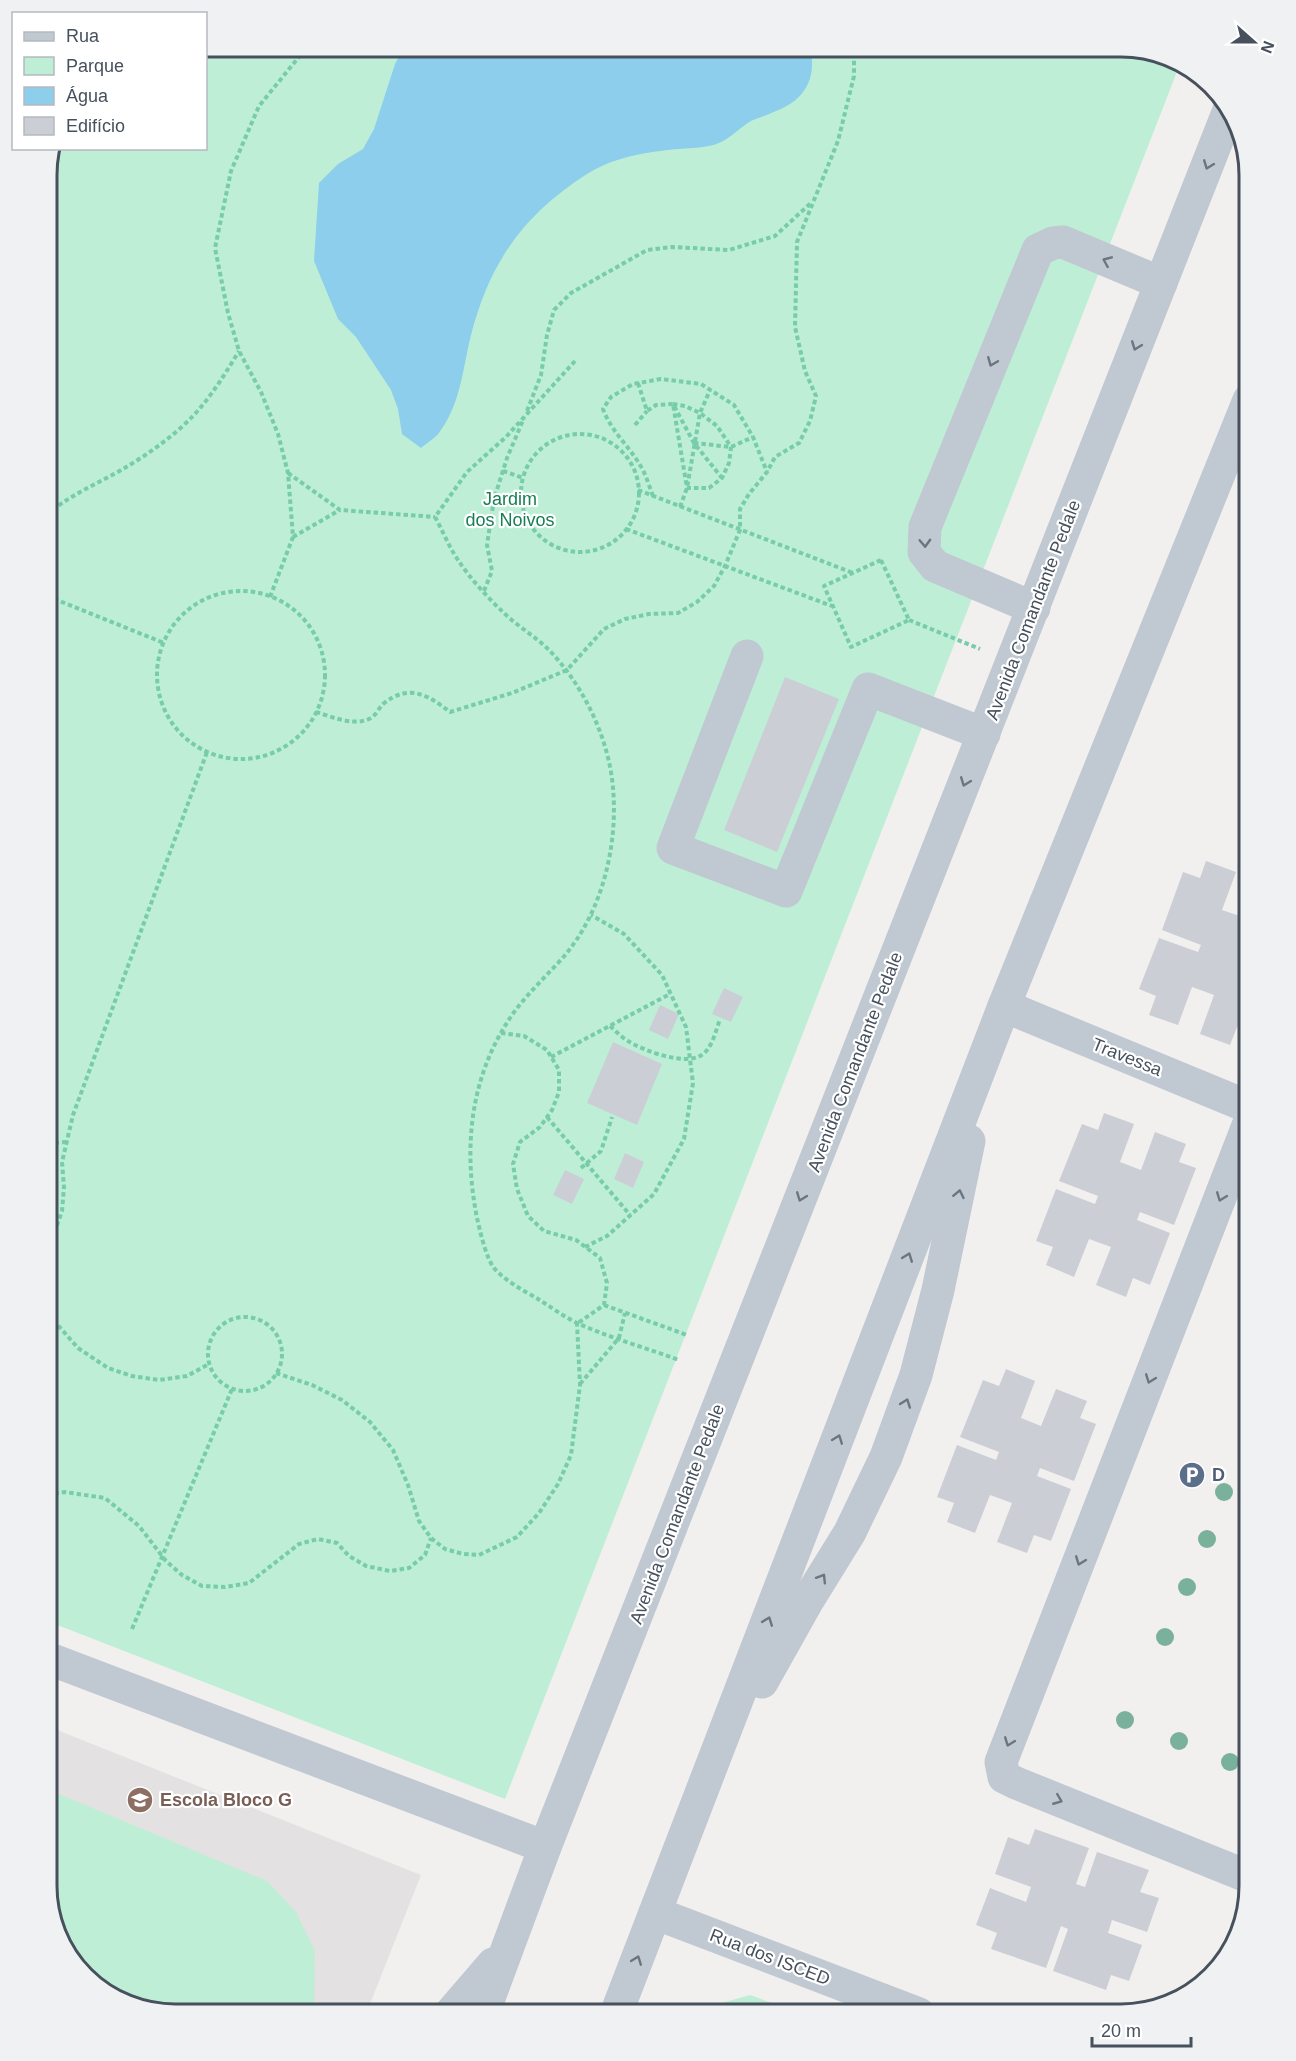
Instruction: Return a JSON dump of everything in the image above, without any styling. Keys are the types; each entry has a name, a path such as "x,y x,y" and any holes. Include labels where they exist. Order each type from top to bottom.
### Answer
{"street":[{"name":"Avenida Comandante Pedale","path":"487,2004 545,1847 1225,120"},
{"path":"1034,608 935,566 924,552 925,527 1038,250 1053,243 1063,242 1161,283"},
{"path":"620,2004 1004,1006 1239,427"},
{"path":"747,656 674,848 786,891 868,689 984,734"},
{"name":"Travessa","path":"1004,1006 1239,1102"},
{"path":"716,1755 762,1683 808,1600 850,1533 886,1457 916,1375 938,1290 966,1160 976,1080"},
{"path":"1239,1151 1001,1762 1004,1777 1016,1783 1239,1873"},
{"path":"57,1662 545,1847"},
{"name":"Rua dos ISCED","path":"655,1913 893,2004"},
{"path":"459,2004 510,1944"}],"path":[{"path":"270,597 293,537 288,473 278,434 261,392 239,351 228,313 215,249 231,171 260,106 298,57"},
{"path":"316,712 354,722 371,718 383,704 402,693 422,693 450,712 512,693 567,670 604,629 625,619 649,614 678,613 697,603 714,586 740,530 740,509 775,457 799,443 810,421 816,396 805,371 795,327 797,242 838,141 854,76 854,57"},
{"path":"484,591 492,571 487,545 494,499 541,375 547,335 554,310 571,292 646,249 672,247 729,250 775,236 813,202"},
{"path":"57,508 92,485 123,469 160,444 193,417 219,384 239,351"},
{"path":"435,517 467,472 506,437 575,361"},
{"path":"653,496 642,467 626,443 608,424 603,409 611,397 633,384 661,379 701,384 734,405 753,437 767,472"},
{"path":"638,383 647,411"},
{"path":"680,507 687,488 700,413 710,390"},
{"path":"673,404 694,443 722,478"},
{"path":"673,404 687,488"},
{"path":"635,425 647,411 656,405 673,404 685,406 700,413 717,426 731,447 729,463 722,478 709,488 687,488"},
{"path":"577,434 595,435 614,444 629,459 637,477 639,498 634,518 622,534 605,547 585,552 565,550 548,542 534,530 525,514 521,496 523,478 531,461 543,447 559,438 577,434"},
{"path":"694,443 731,447 753,437"},
{"path":"503,471 523,478"},
{"path":"288,473 340,510 435,517"},
{"path":"638,490 853,573"},
{"path":"293,537 340,510"},
{"path":"435,517 458,561 504,613 547,648 567,670 591,711 606,747 613,787 614,829 606,871 591,915 567,952 511,1017 490,1053 477,1091 471,1135 471,1185 480,1232 493,1267 522,1290 577,1323 679,1360"},
{"path":"626,529 833,607"},
{"path":"909,620 851,646 824,586 881,560 909,620 1012,662"},
{"path":"255,591 270,597 282,601 305,619 320,644 326,674 321,702 309,726 290,745 266,756 240,760 214,756 190,743 172,724 160,700 157,674 164,643 176,622 198,603 226,592 255,591"},
{"path":"57,600 164,643"},
{"path":"57,1225 62,1211 64,1186 62,1162 73,1115 207,752"},
{"path":"585,1247 607,1236 654,1194 684,1139 693,1083 686,1027 662,975 624,934 591,915"},
{"path":"551,1057 670,994"},
{"path":"610,1026 628,1041 648,1050 671,1058 690,1059 702,1056 711,1044 720,1019"},
{"path":"501,1034 524,1036 547,1050 559,1070 559,1092 552,1110 540,1128 520,1142 513,1164 517,1189 528,1216 544,1231 576,1240 600,1258 607,1283 604,1305 577,1323"},
{"path":"547,1117 630,1215"},
{"path":"580,1168 601,1151 612,1117"},
{"path":"57,1142 67,1142"},
{"path":"604,1305 687,1335"},
{"path":"580,1385 620,1338 625,1313"},
{"path":"235,1318 258,1319 269,1326 277,1336 281,1355 276,1373 268,1383 257,1389 244,1391 232,1389 221,1383 209,1364 210,1341 216,1331 235,1318"},
{"path":"276,1373 312,1385 342,1400 370,1422 393,1450 408,1485 419,1521 431,1538 445,1549 478,1555 517,1537 539,1513 558,1484 571,1455 580,1385 577,1323"},
{"path":"57,1324 78,1348 108,1368 132,1376 159,1380 187,1376 209,1364"},
{"path":"132,1629 232,1389"},
{"path":"57,1494 65,1492 105,1498 140,1526 162,1557 182,1575 202,1586 225,1587 249,1583 299,1544 318,1539 336,1543 349,1556 366,1566 390,1571 409,1568 424,1555 431,1538"}],"shaded area":[{"name":"Escola Bloco G","path":"57,1730 421,1875 370,2004 167,2004 137,1998 110,1984 86,1964 63,1924 57,1886"}],"green space":[{"name":"Jardim dos Noivos","path":"207,57 1129,57 1159,63 1177,72 505,1799 57,1625 57,167 60,150 207,150"},
{"path":"57,1793 267,1881 296,1912 315,1951 314,2003 167,2004 137,1998 97,1975 86,1964 69,1938 59,1909"},
{"path":"750,1995 775,2004 718,2004"}],"water":[{"path":"399,57 812,58 807,86 795,101 786,106 751,121 731,136 715,144 642,154 608,163 587,174 545,206 512,242 499,263 479,309 453,408 439,433 421,448 402,434 398,409 391,390 356,337 338,319 314,261 319,183 338,164 363,149 374,129"}],"building":[{"path":"785,677 839,699 777,852 724,830"},
{"path":"1206,861 1236,872 1222,910 1239,916 1239,1028 1237,1027 1230,1045 1200,1034 1214,995 1192,987 1178,1025 1149,1015 1156,996 1139,989 1159,938 1198,952 1201,945 1162,930 1183,872 1200,878"},
{"path":"724,988 743,997 731,1022 712,1014"},
{"path":"660,1005 679,1014 668,1039 649,1030"},
{"path":"613,1042 662,1064 637,1125 587,1103"},
{"path":"1104,1113 1134,1124 1120,1162 1141,1170 1155,1132 1186,1144 1179,1162 1196,1168 1174,1225 1140,1212 1137,1220 1170,1233 1150,1285 1133,1278 1126,1297 1096,1285 1111,1247 1089,1239 1074,1277 1046,1265 1053,1247 1036,1241 1056,1189 1095,1204 1098,1196 1059,1181 1082,1124 1098,1130"},
{"path":"625,1153 644,1162 633,1188 614,1179"},
{"path":"565,1170 584,1179 572,1204 553,1195"},
{"path":"1006,1369 1035,1381 1021,1418 1041,1426 1056,1389 1087,1401 1080,1418 1096,1424 1074,1481 1040,1468 1037,1476 1071,1489 1051,1541 1034,1535 1027,1553 997,1542 1012,1503 990,1495 975,1533 947,1522 954,1503 937,1497 957,1445 996,1460 999,1452 960,1437 983,1380 999,1386"},
{"path":"1035,1829 1089,1848 1076,1884 1085,1887 1097,1852 1149,1870 1140,1892 1159,1898 1147,1932 1112,1920 1108,1933 1142,1945 1129,1981 1111,1975 1106,1990 1053,1971 1068,1929 1061,1926 1046,1968 991,1949 997,1933 976,1925 990,1888 1026,1902 1031,1887 995,1874 1008,1837 1029,1845"}],"place":[{"name":"D","path":"1192,1475"},
{"name":"Escola Bloco G","path":"140,1800"}]}
